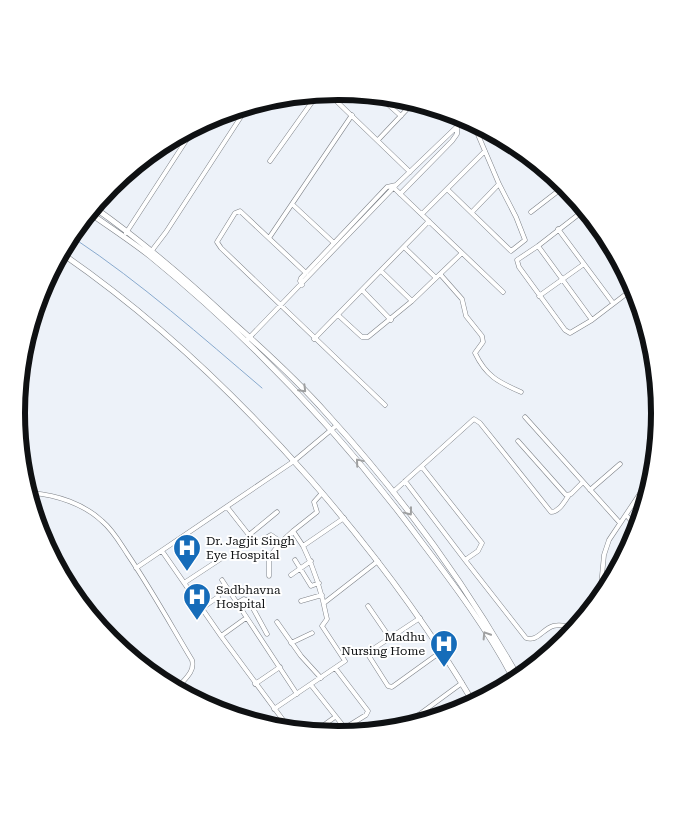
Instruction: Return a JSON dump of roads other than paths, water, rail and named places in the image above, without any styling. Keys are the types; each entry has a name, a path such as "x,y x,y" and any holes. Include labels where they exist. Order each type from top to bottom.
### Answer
{"main road":[{"path":"99,211 127,231 248,339 274,359 336,425 393,492 432,543 472,599 515,671"},
{"path":"95,216 150,252"},
{"path":"66,257 144,316 192,358 265,429 344,518 378,561 420,618 470,696"},
{"path":"248,339 358,461 400,513 450,580 511,674"}],"street":[{"path":"336,100 410,172"},
{"path":"270,161 312,101"},
{"path":"387,104 401,116"},
{"path":"378,140 408,108"},
{"path":"150,252 166,232 243,114"},
{"path":"269,238 352,115"},
{"path":"248,339 395,187 460,124"},
{"path":"400,194 452,142 458,134 457,126"},
{"path":"447,189 511,251 525,240 477,133"},
{"path":"123,236 188,138"},
{"path":"422,214 485,151"},
{"path":"472,212 499,184"},
{"path":"302,285 300,280 334,243 388,187 395,187"},
{"path":"395,187 400,194 503,292"},
{"path":"531,212 559,191"},
{"path":"292,204 334,243"},
{"path":"306,273 243,212 238,210 216,243 385,405"},
{"path":"579,213 517,262 539,296 568,332 572,333 592,320 627,293"},
{"path":"314,339 429,221"},
{"path":"558,229 613,303"},
{"path":"538,246 592,320"},
{"path":"404,247 436,278"},
{"path":"338,315 366,338 370,336 391,320 462,253"},
{"path":"539,296 584,264"},
{"path":"381,270 412,301"},
{"path":"440,274 462,299 466,316 482,336 483,342 475,353 480,362 495,380 521,392"},
{"path":"362,290 391,320"},
{"path":"525,417 620,523"},
{"path":"393,492 471,420 476,419 551,512 559,508 583,482"},
{"path":"136,568 294,461 336,425"},
{"path":"518,441 564,494 569,495"},
{"path":"590,490 620,464"},
{"path":"422,467 482,543 478,551 465,560"},
{"path":"405,481 526,638 533,638 557,624 567,626"},
{"path":"270,576 269,557 280,542 316,513 317,510 314,502 322,493"},
{"path":"603,579 606,547 640,493"},
{"path":"36,494 66,500 92,513 102,520 112,532 192,660 193,668 181,684"},
{"path":"227,507 256,544 271,536 280,542"},
{"path":"249,535 277,512"},
{"path":"626,515 631,521"},
{"path":"303,546 344,518"},
{"path":"274,709 336,669 345,659 322,626 326,619 322,595 311,561 293,531"},
{"path":"162,551 220,636 283,720"},
{"path":"184,583 222,558"},
{"path":"295,560 311,586 318,583"},
{"path":"291,575 311,561"},
{"path":"324,603 378,561"},
{"path":"222,580 297,694"},
{"path":"301,601 322,595"},
{"path":"202,608 218,597"},
{"path":"237,603 246,599 249,601 267,634"},
{"path":"368,606 390,638"},
{"path":"220,636 246,618"},
{"path":"420,618 367,653 389,688 442,651"},
{"path":"277,622 291,643 321,678"},
{"path":"291,643 312,633"},
{"path":"255,684 280,667"},
{"path":"336,669 368,711 349,725"},
{"path":"423,714 462,683"},
{"path":"311,685 343,726"},
{"path":"324,725 336,717"}],"waterway":[{"path":"77,240 147,292 262,388"}],"place":[{"name":"Dr. Jagjit Singh Eye Hospital","path":"187,572"},
{"name":"Sadbhavna Hospital","path":"197,621"},
{"name":"Madhu Nursing Home","path":"444,668"}]}
